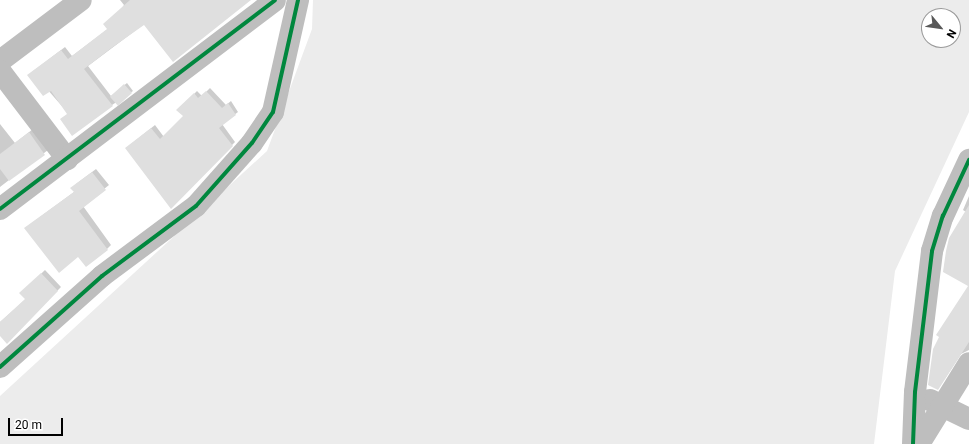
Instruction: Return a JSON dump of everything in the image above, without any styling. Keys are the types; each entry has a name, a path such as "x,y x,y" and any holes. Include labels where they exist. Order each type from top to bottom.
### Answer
{"street":[{"path":"0,61 81,0"},
{"path":"0,209 67,160 276,0"},
{"path":"0,367 102,276 196,206 252,143 273,112 298,0"},
{"path":"0,71 67,160"},
{"path":"913,444 915,392 932,251 943,216 969,160"},
{"path":"919,444 969,363"},
{"path":"915,392 969,419"}],"shaded area":[{"path":"313,0 969,0 969,112 895,271 874,444 0,444 0,396 267,151 312,29"}],"building":[{"path":"130,0 251,0 173,62 144,25 110,49 84,69 113,106 72,136 60,119 67,114 51,91 43,96 27,75 61,50 68,59 107,29 103,24"},
{"path":"124,84 132,93 118,106 110,97"},
{"path":"206,91 222,108 228,103 236,115 219,128 233,146 171,209 125,148 151,128 160,139 183,116 176,110 194,93 198,98"},
{"path":"29,132 45,155 9,181 0,169 0,154"},
{"path":"92,172 106,190 79,211 108,250 86,267 78,257 59,273 24,228 74,192 70,188"},
{"path":"969,205 969,342 938,390 928,385 933,349 939,337 936,335 968,286 943,272 946,251 949,238"},
{"path":"41,273 58,291 7,344 0,336 0,322 25,299 19,293"}],"cycle path":[{"path":"0,209 275,0"},
{"path":"0,367 102,276 196,206 252,143 273,112 298,0"},
{"path":"913,444 915,392 932,251 943,216 969,160"}]}
